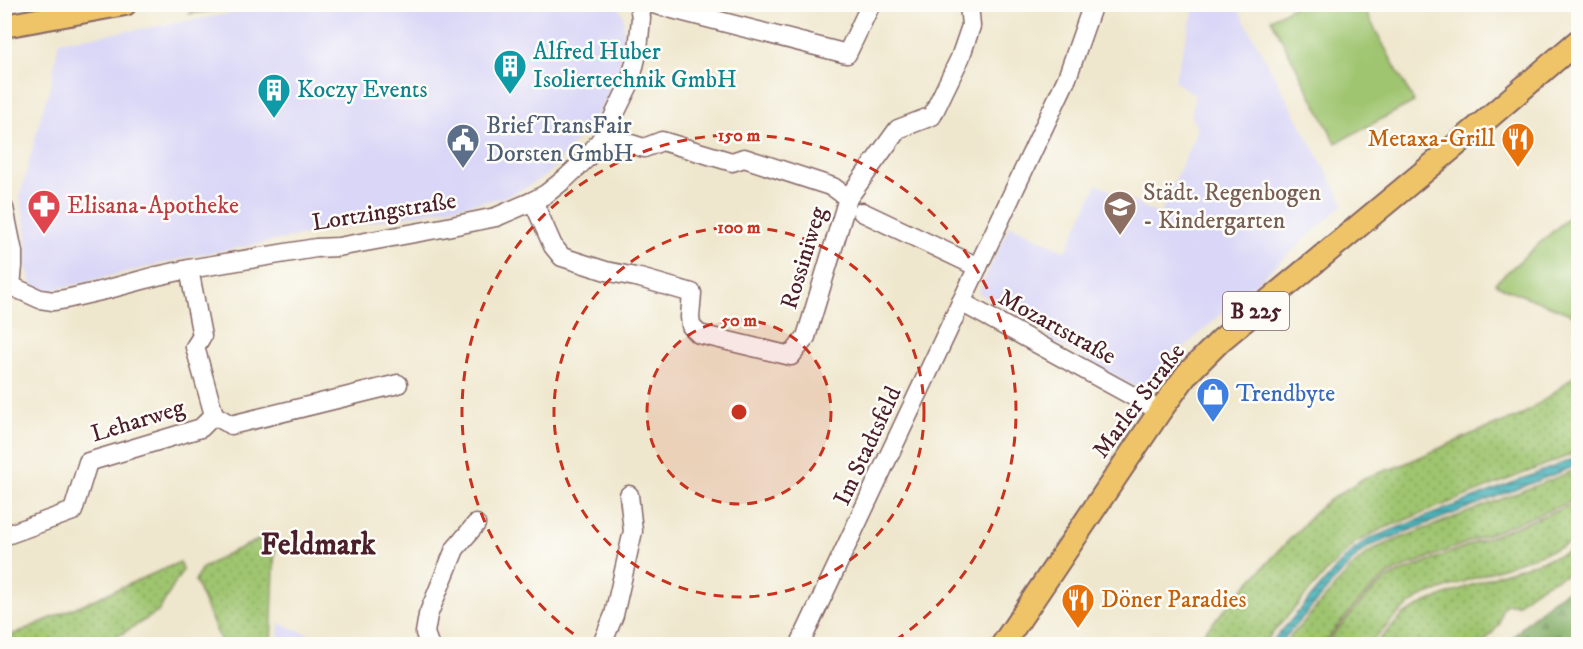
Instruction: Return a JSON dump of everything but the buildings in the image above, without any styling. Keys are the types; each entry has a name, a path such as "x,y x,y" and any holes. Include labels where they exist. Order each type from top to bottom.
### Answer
{"main road":[{"path":"33,4 60,16"},
{"path":"4,26 125,4"},
{"name":"Marler Straße","path":"1003,645 1187,374 1221,340 1578,41"}],"street":[{"name":"Lortzingstraße","path":"8,288 53,301 189,269 316,248 339,247 496,217 533,201 566,178 587,158 605,134 630,83 638,50 639,4"},
{"path":"652,4 847,54 871,4"},
{"path":"848,198 898,129 932,116 960,58 971,26 969,4"},
{"name":"Im Stadtsfeld","path":"800,645 1068,78 1093,4"},
{"name":"Rossiniweg","path":"533,201 553,246 562,257 692,293 691,326 699,334 791,356 806,337 848,198 833,187 744,158 732,162 662,141 644,148 605,134"},
{"path":"4,208 13,252 13,266 8,288"},
{"path":"862,212 978,267"},
{"name":"Leharweg","path":"189,269 202,336 195,347 214,415 231,425 398,384"},
{"name":"Mozartstraße","path":"962,302 1160,411"},
{"name":"Leharweg","path":"4,536 74,511 87,462 201,428 214,415"},
{"path":"602,645 614,615 633,531 629,495"},
{"path":"429,645 425,633 428,615 455,549 476,524"}],"shaded area":[{"path":"617,4 623,15 624,31 620,65 600,110 558,164 546,175 525,188 502,198 188,257 52,290 40,291 32,284 26,266 27,234 20,196 44,104 49,94 59,41 283,5"},
{"path":"1197,5 1236,5 1344,204 1188,344 1146,390 1135,387 1050,340 1041,327 978,293 1010,225 1066,251 1097,184 1160,215 1198,128 1191,118 1195,95 1174,81"},
{"path":"279,623 334,644 278,644"}],"green space":[{"path":"196,4 245,4 245,5 189,14"},
{"path":"1298,4 1362,5 1414,102 1336,143 1271,19"},
{"path":"1578,209 1578,317 1495,283"},
{"path":"1578,373 1578,452 1380,530 1355,543 1263,644 1194,644 1322,505 1364,478 1402,465 1520,416"},
{"path":"1578,469 1578,499 1395,571 1365,595 1323,644 1284,644 1353,566 1376,548"},
{"path":"1578,502 1578,541 1421,597 1398,614 1370,644 1325,644 1366,598 1394,575"},
{"path":"267,536 275,542 271,644 222,644 195,581 201,569"},
{"path":"1578,548 1578,570 1539,588 1518,604 1507,604 1502,608 1499,625 1483,644 1375,644 1403,615 1427,602"},
{"path":"180,562 183,570 158,612 105,644 5,644 5,638"},
{"path":"1578,584 1578,644 1508,643 1552,600"}],"water":[{"path":"1578,457 1578,465 1370,546 1345,569 1279,644 1270,644 1340,564 1369,539"}],"place":[{"name":"Alfred Huber Isoliertechnik GmbH","path":"510,95"},
{"name":"Koczy Events","path":"274,119"},
{"name":"Metaxa-Grill","path":"1518,168"},
{"name":"BriefTransFair Dorsten GmbH","path":"463,169"},
{"name":"Elisana-Apotheke","path":"44,235"},
{"name":"Städt. Regenbogen - Kindergarten","path":"1120,236"},
{"name":"Trendbyte","path":"1213,423"},
{"name":"Döner Paradies","path":"1078,629"}],"district":[{"name":"Feldmark","path":"318,545"}]}
